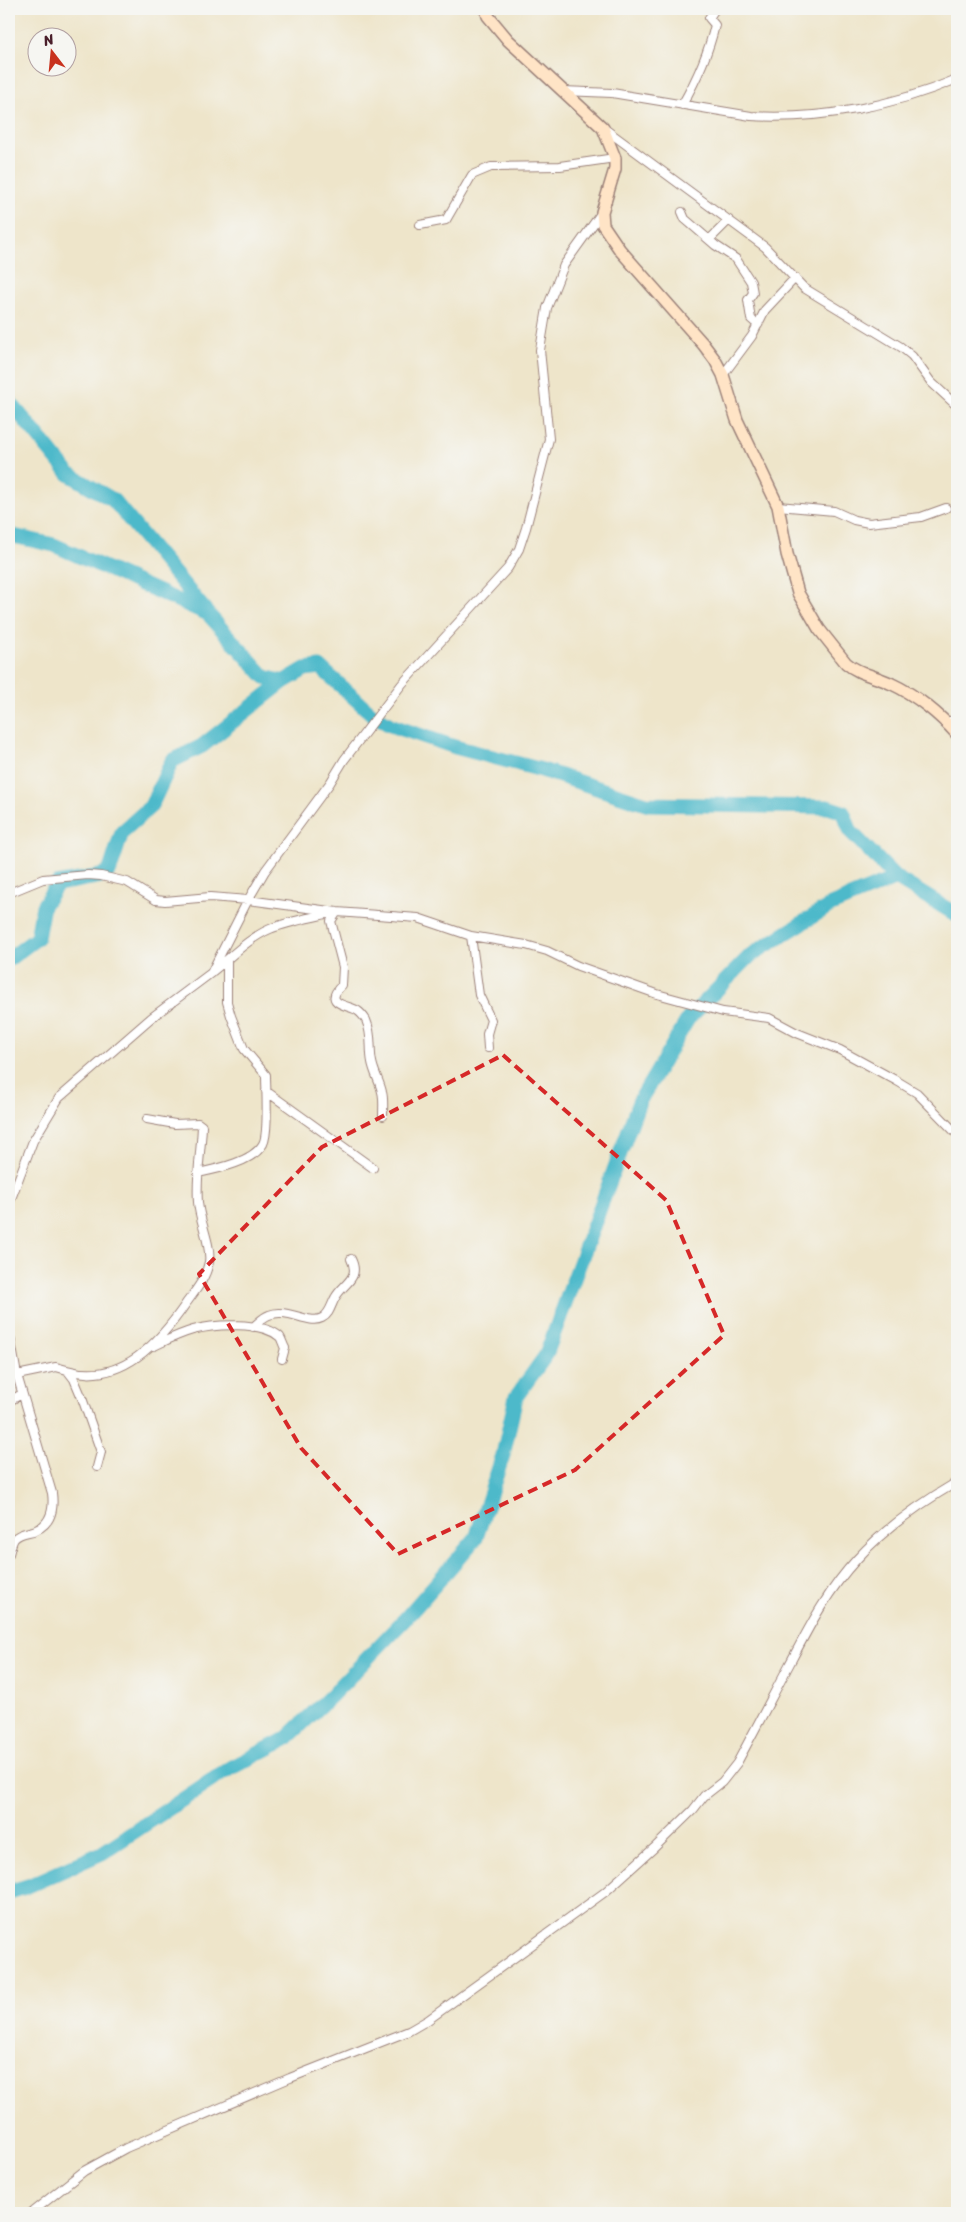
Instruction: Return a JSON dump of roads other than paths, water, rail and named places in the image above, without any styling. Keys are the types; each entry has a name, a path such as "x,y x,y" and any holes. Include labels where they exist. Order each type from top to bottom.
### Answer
{"street":[{"path":"682,105 700,73 709,50 715,25 709,18 715,9"},
{"path":"484,11 508,40 603,128 765,247 804,288 901,347 912,356 931,382 957,406"},
{"path":"563,91 612,92 751,116 804,116 874,106 932,90 957,79"},
{"path":"211,973 265,871 330,783 344,760 373,725 402,684 508,568 519,549 542,474 549,439 540,350 547,308 564,265 602,212 614,180 614,158 603,128"},
{"path":"420,225 446,220 472,175 491,167 560,166 614,158"},
{"path":"602,212 603,224 620,250 703,344 723,375 737,420 778,506 795,584 808,613 852,668 863,675 895,686 951,720 957,734"},
{"path":"682,212 685,219 715,245 736,259 751,282 753,293 748,300 751,319 758,325"},
{"path":"710,239 729,220"},
{"path":"723,375 752,336 765,310 795,278"},
{"path":"778,506 834,511 854,520 870,523 922,517 946,508"},
{"path":"9,893 43,879 88,875 110,877 127,882 156,900 165,901 199,897 248,900 337,912 418,918 471,936 526,945 547,951 578,966 657,994 723,1012 769,1018 796,1033 840,1050 898,1080 917,1093 957,1134"},
{"path":"9,1204 33,1141 60,1098 102,1058 248,942 268,930 288,922 337,912"},
{"path":"337,912 331,921 344,967 342,985 337,990 336,997 342,1007 360,1012 365,1020 371,1036 371,1059 382,1093 383,1116"},
{"path":"471,936 479,995 491,1020 487,1034 488,1048"},
{"path":"198,1173 221,1169 241,1160 256,1152 264,1143 266,1074 244,1049 231,1016 227,1002 227,960"},
{"path":"266,1091 372,1168"},
{"path":"17,1375 56,1367 80,1374 94,1374 115,1370 135,1360 150,1348 170,1327 202,1282 210,1261 198,1204 198,1173 202,1126 198,1123 175,1124 147,1119"},
{"path":"254,1327 268,1315 280,1312 312,1319 322,1318 328,1313 335,1296 351,1279 354,1266 351,1259"},
{"path":"150,1348 196,1329 220,1326 254,1327 268,1330 280,1338 285,1348 282,1359"},
{"path":"9,1331 17,1375 52,1493 54,1507 49,1520 37,1530 12,1537 9,1554"},
{"path":"67,1370 74,1379 82,1398 101,1452 97,1467"},
{"path":"9,1402 22,1394"},
{"path":"31,2213 84,2172 126,2148 290,2078 409,2031 446,2008 494,1971 535,1945 605,1892 660,1842 693,1810 704,1796 722,1782 738,1763 814,1617 857,1558 872,1543 912,1511 957,1482"}],"waterway":[{"path":"9,401 69,474 113,500 205,610"},
{"path":"9,535 54,545 208,614 265,677 283,682 305,669 320,667 372,714 390,725 455,747 542,770 646,804 828,807 843,812 851,832 896,878 957,915"},
{"path":"9,959 37,938 43,906 57,884 101,876 110,870 122,832 151,806 172,761 202,746 283,682"},
{"path":"9,1892 28,1886 102,1853 227,1770 286,1739 332,1695 405,1619 476,1538 503,1455 516,1397 546,1355 639,1102 688,1019 751,955 831,905 896,878"}]}
